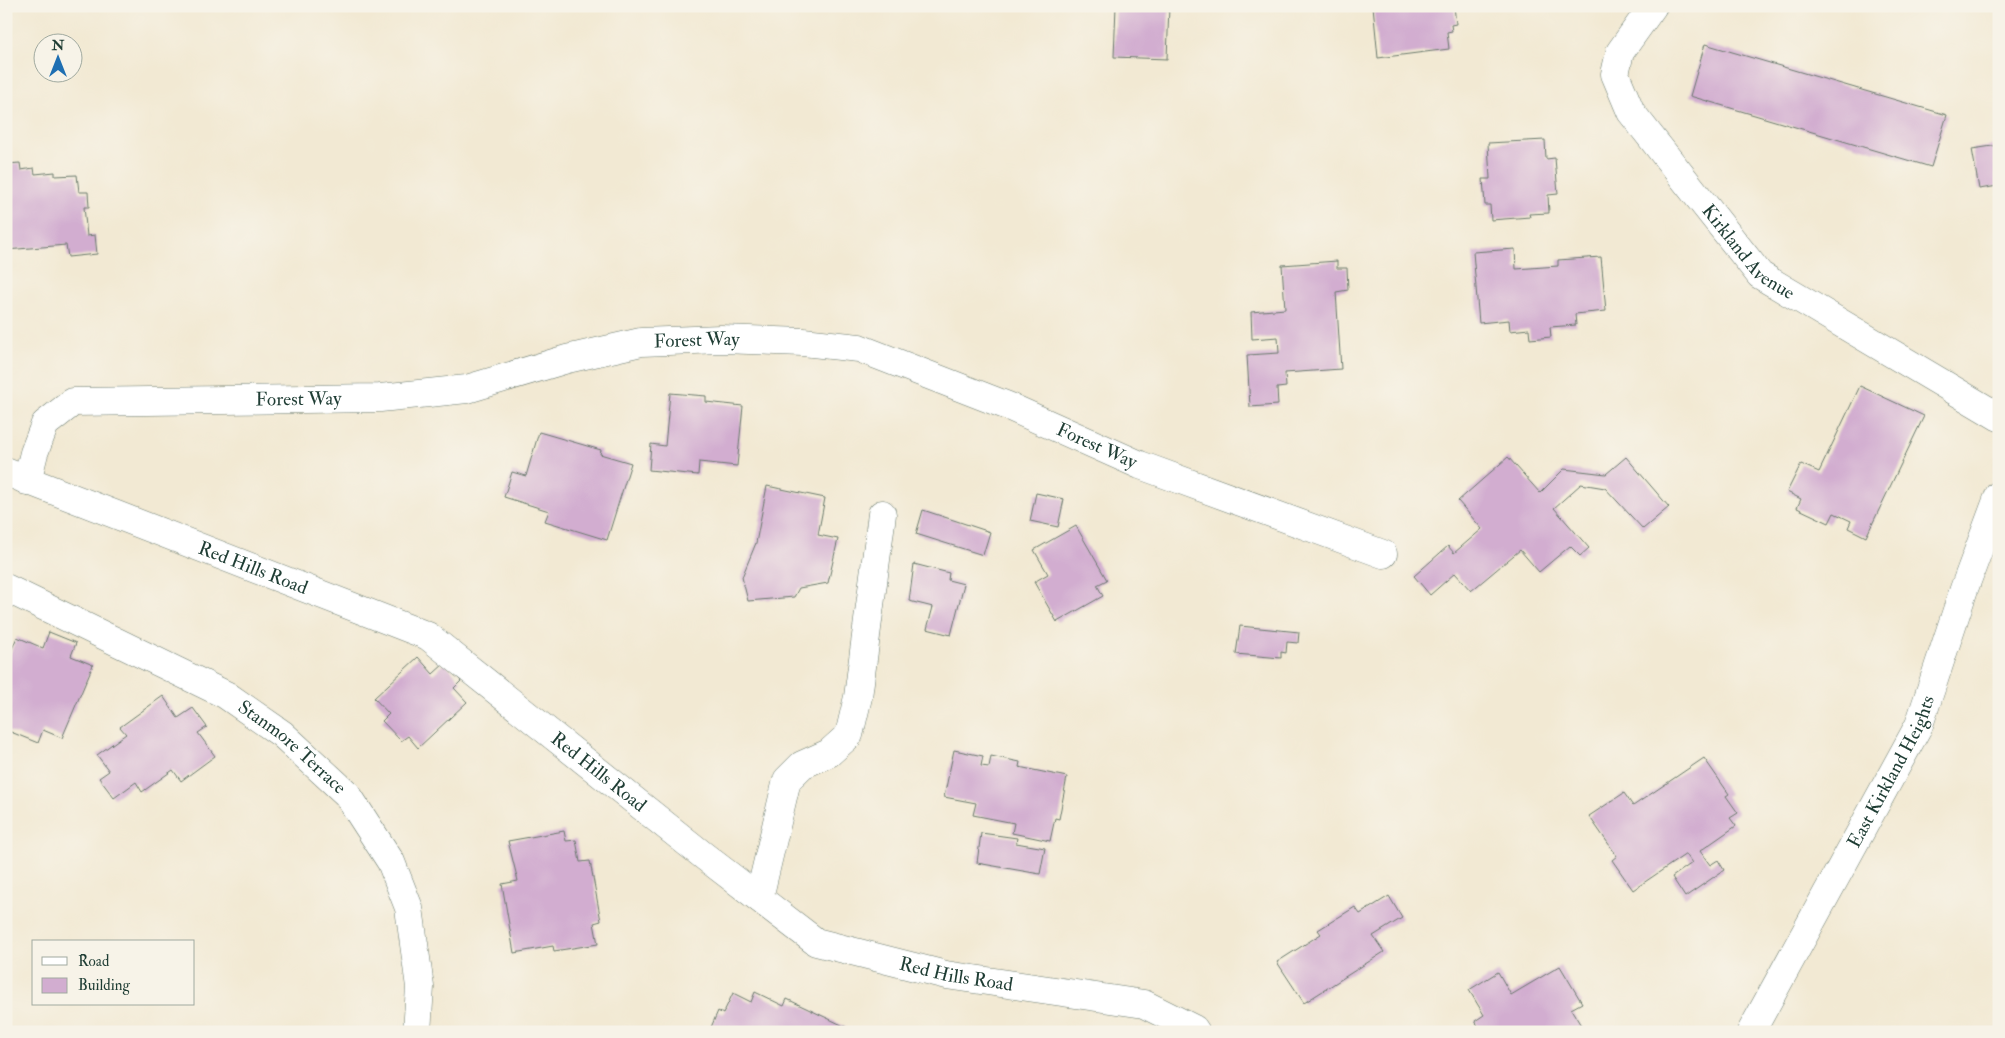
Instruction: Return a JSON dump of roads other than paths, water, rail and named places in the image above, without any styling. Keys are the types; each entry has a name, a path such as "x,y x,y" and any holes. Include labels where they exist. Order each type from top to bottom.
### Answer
{"street":[{"name":"Kirkland Avenue","path":"1653,6 1620,52 1615,74 1631,112 1760,275 1999,417"},
{"name":"Forest Way","path":"16,476 34,453 45,424 73,402 380,398 467,389 567,359 641,342 721,339 803,342 860,348 1008,406 1140,465 1383,554"},
{"name":"Red Hills Road","path":"16,476 428,636 816,942 946,975 1144,1004 1194,1029 1196,1032"},
{"name":"East Kirkland Heights","path":"1751,1032 1919,725 1964,589 1999,495"},
{"path":"759,898 786,780 802,765 830,753 849,735 858,697 882,514"},
{"name":"Stanmore Terrace","path":"6,588 226,695 282,734 347,794 391,862 409,908 420,987 417,1032"}]}
